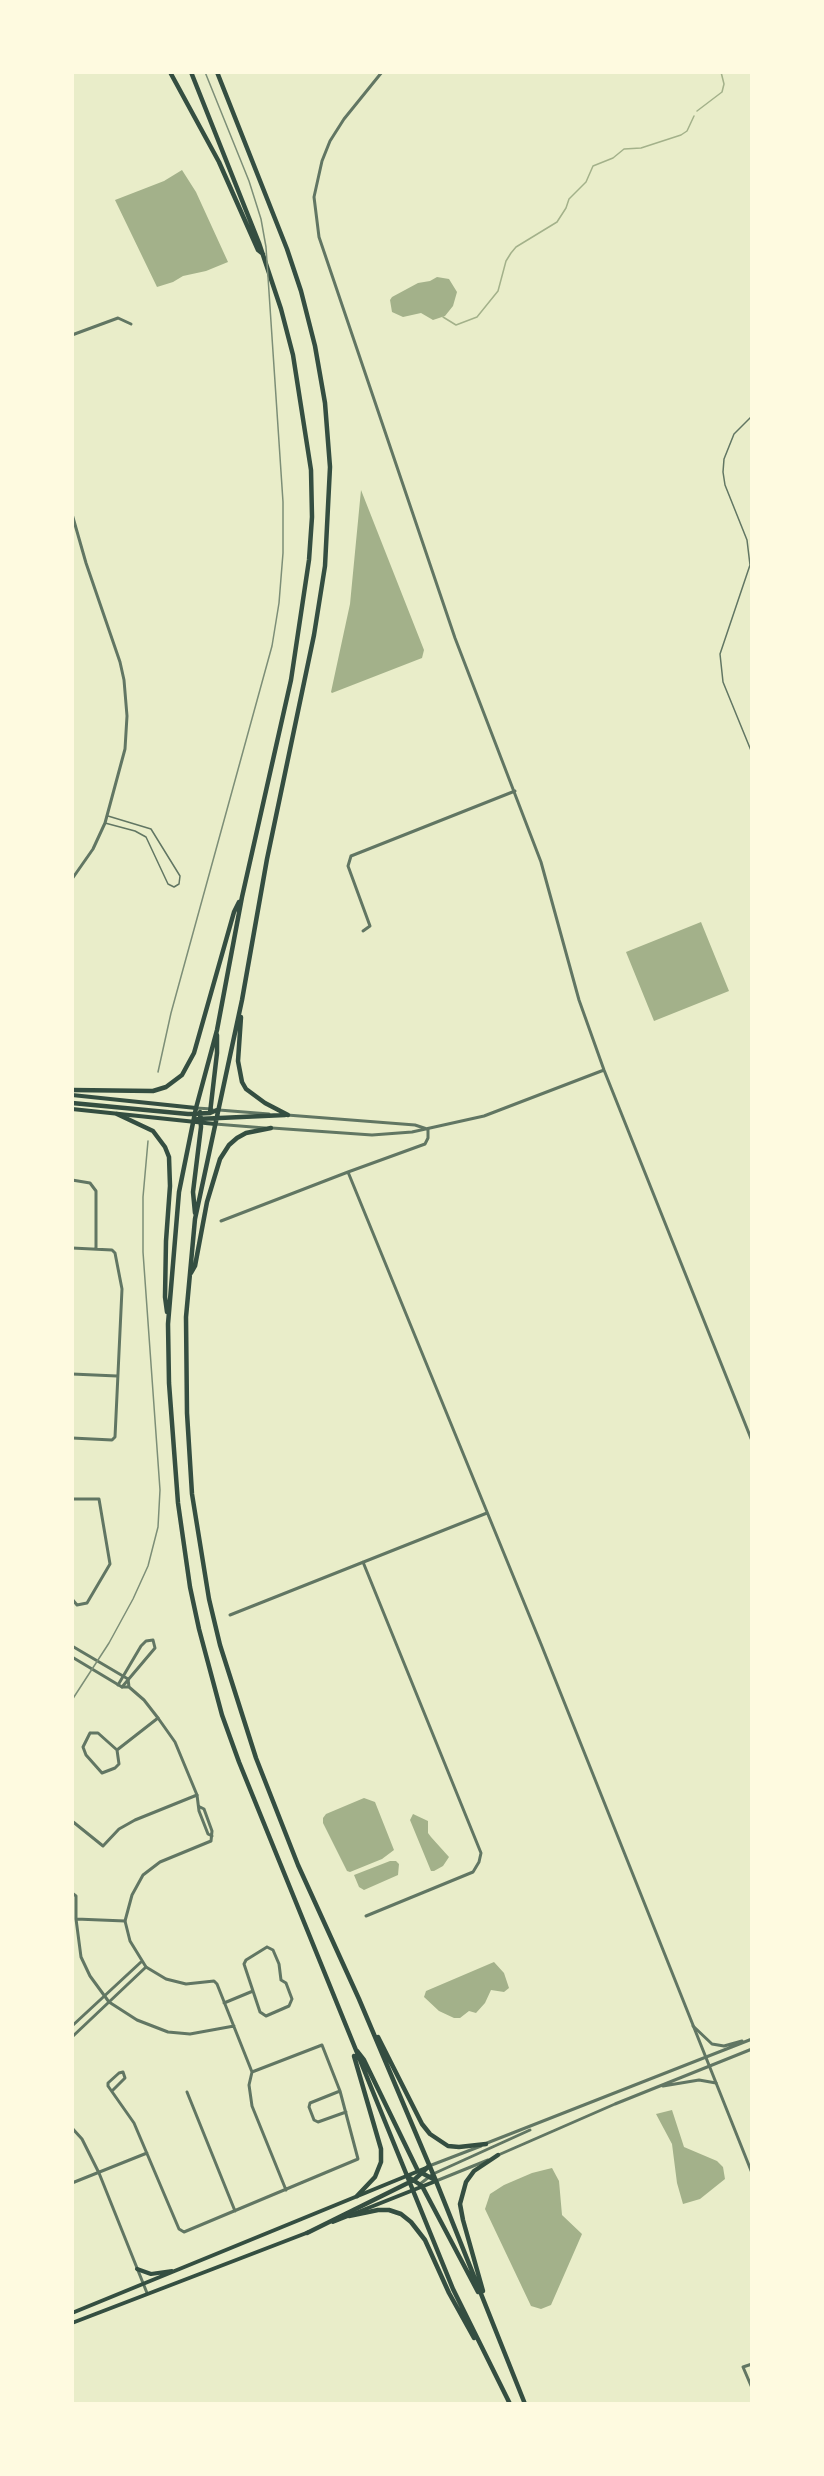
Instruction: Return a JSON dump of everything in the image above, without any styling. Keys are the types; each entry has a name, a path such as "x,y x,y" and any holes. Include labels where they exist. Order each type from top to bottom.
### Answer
{"main road":[{"path":"170,72 238,197"},
{"path":"191,72 238,197 263,254 281,309 295,367 310,470 312,517 309,560 291,680 242,897 199,1115 193,1192 195,1219"},
{"path":"212,1117 217,1110 242,1000 267,859 290,760 320,602 326,554 330,466 325,403 302,291 217,72"},
{"path":"72,1090 153,1091 166,1088 182,1075 194,1053 234,912 242,897"},
{"path":"242,1000 239,1074 246,1089 265,1103 288,1115"},
{"path":"216,1030 218,1053 212,1117 195,1219 189,1275 186,1377 192,1494 209,1599 220,1646 256,1758 329,1937 417,2115 430,2134 448,2146 459,2148 486,2144"},
{"path":"72,1095 212,1117 288,1115"},
{"path":"72,1103 199,1115"},
{"path":"72,1109 193,1122"},
{"path":"117,1114 153,1131 165,1147 169,1158 170,1186 165,1297 178,1503 190,1587 208,1664 239,1762 406,2176 412,2182 421,2185 490,2316"},
{"path":"168,1324 179,1192 193,1122 199,1115"},
{"path":"189,1275 195,1266 207,1202 220,1159 229,1145 237,1138 246,1133 271,1128"},
{"path":"359,1999 429,2166 431,2176"},
{"path":"353,2047 364,2060 420,2172"},
{"path":"353,2047 355,2065 381,2148 381,2162 375,2177 357,2196"},
{"path":"490,2316 460,2204 466,2182 474,2171 498,2156"},
{"path":"307,2233 412,2182 429,2166"},
{"path":"72,2313 420,2172 431,2176 436,2181 525,2404"},
{"path":"72,2323 436,2181"},
{"path":"412,2182 412,2190 453,2289 510,2404"},
{"path":"349,2216 389,2210 401,2214 419,2230 449,2293 502,2387"},
{"path":"137,2269 151,2274 182,2269"}],"street":[{"path":"382,72 344,119 330,141 322,161 314,197 319,237 455,638 541,862 579,1000 604,1070 752,1441"},
{"path":"72,335 118,318 131,324"},
{"path":"72,514 120,662 126,690 127,742 105,823 93,849 72,879"},
{"path":"363,931 370,926 348,866 351,856 515,791"},
{"path":"199,1115 271,1128 372,1135 428,1130 484,1116 604,1070"},
{"path":"212,1117 217,1110 415,1125 428,1130"},
{"path":"221,1221 424,1144 428,1138 428,1130"},
{"path":"348,1172 541,1644 752,2173"},
{"path":"72,1180 90,1182 96,1191 96,1249"},
{"path":"72,1248 112,1250 117,1257 122,1289 115,1437 112,1440 72,1438"},
{"path":"72,1374 117,1376"},
{"path":"72,1499 99,1499 110,1564 87,1604 77,1605 72,1599"},
{"path":"230,1615 487,1513"},
{"path":"363,1562 481,1852 479,1863 472,1872 366,1916"},
{"path":"149,1640 153,1641 156,1648 120,1686 141,1646 149,1640"},
{"path":"72,1646 128,1679"},
{"path":"72,1657 120,1686 129,1687 144,1700 175,1742 200,1807 204,1809 212,1831 211,1841 160,1862 143,1875 132,1895 125,1921 130,1941 146,1967 166,1979 186,1984 214,1981 252,2072 249,2085 252,2106 286,2190"},
{"path":"128,1679 129,1687"},
{"path":"117,1750 158,1718"},
{"path":"90,1733 98,1733 117,1750 119,1764 102,1773 86,1755 83,1747 90,1733"},
{"path":"72,1821 103,1846 119,1829 135,1820 197,1795"},
{"path":"72,1893 76,1896 76,1919 81,1957 109,2002 137,2020 168,2032 190,2034 234,2026"},
{"path":"76,1919 125,1921"},
{"path":"263,1948 270,1948 279,1964 278,1971 281,1980 286,1983 291,2002 266,2016 263,2015 253,1990 244,1964 263,1948"},
{"path":"72,2025 141,1962"},
{"path":"72,2037 146,1967"},
{"path":"224,2003 253,1990"},
{"path":"693,2026 704,2038 715,2045 724,2046 752,2039"},
{"path":"429,2166 752,2039"},
{"path":"112,2091 125,2078 123,2072 108,2083 112,2091 134,2123 181,2231 184,2232 358,2159 346,2112 324,2048 320,2044 252,2072"},
{"path":"436,2181 752,2049"},
{"path":"656,2088 695,2080 716,2083"},
{"path":"339,2091 310,2103 309,2107 314,2120 318,2122 346,2112"},
{"path":"187,2092 235,2211"},
{"path":"421,2185 431,2176 511,2140 539,2124"},
{"path":"72,2128 82,2139 99,2173 147,2293"},
{"path":"72,2183 147,2153"},
{"path":"72,2267 72,2273"},
{"path":"752,2364 743,2367 752,2388"}],"lane":[{"path":"752,416 742,423 731,440 723,472 725,485 748,546 750,565 720,654 723,681 752,753"},
{"path":"105,823 141,833 149,841 168,884 177,886 179,884 180,876 155,834 145,826 107,816"}],"shaded area":[{"path":"182,170 196,192 228,262 157,287 115,200 164,181"},
{"path":"437,277 449,279 457,292 453,306 445,316 433,320 421,313 403,317 392,312 390,300 392,297 418,283"},
{"path":"361,490 424,650 422,658 332,693 350,604"},
{"path":"701,922 729,991 654,1021 626,952"},
{"path":"364,1798 375,1802 394,1850 382,1859 350,1872 347,1871 323,1823 323,1818 326,1814"},
{"path":"413,1814 428,1821 428,1833 449,1857 443,1866 434,1871 431,1871 410,1820"},
{"path":"390,1861 396,1861 399,1864 398,1875 364,1890 359,1887 354,1875"},
{"path":"494,1962 504,1973 509,1988 504,1992 491,1990 485,2003 476,2013 469,2011 460,2018 454,2018 439,2011 424,1997 426,1991"},
{"path":"672,2110 684,2147 717,2161 723,2167 725,2179 700,2199 683,2204 677,2183 672,2144 656,2114"},
{"path":"552,2168 559,2181 562,2215 582,2234 551,2305 541,2309 531,2306 485,2209 490,2194 504,2185 532,2173"}],"waterway":[{"path":"697,111 722,92 724,84 721,72"},
{"path":"443,317 456,325 477,317 498,291 506,261 511,253 516,247 557,222 569,199 586,182 593,166 613,158 624,149 641,148 681,135 687,131 694,116"}],"tram line":[{"path":"158,1072 171,1013 272,646 279,603 283,553 283,502 266,247 261,219 249,181 205,72"},
{"path":"72,1700 109,1643 133,1599 148,1566 158,1527 160,1490 143,1252 143,1197 148,1141"}]}
